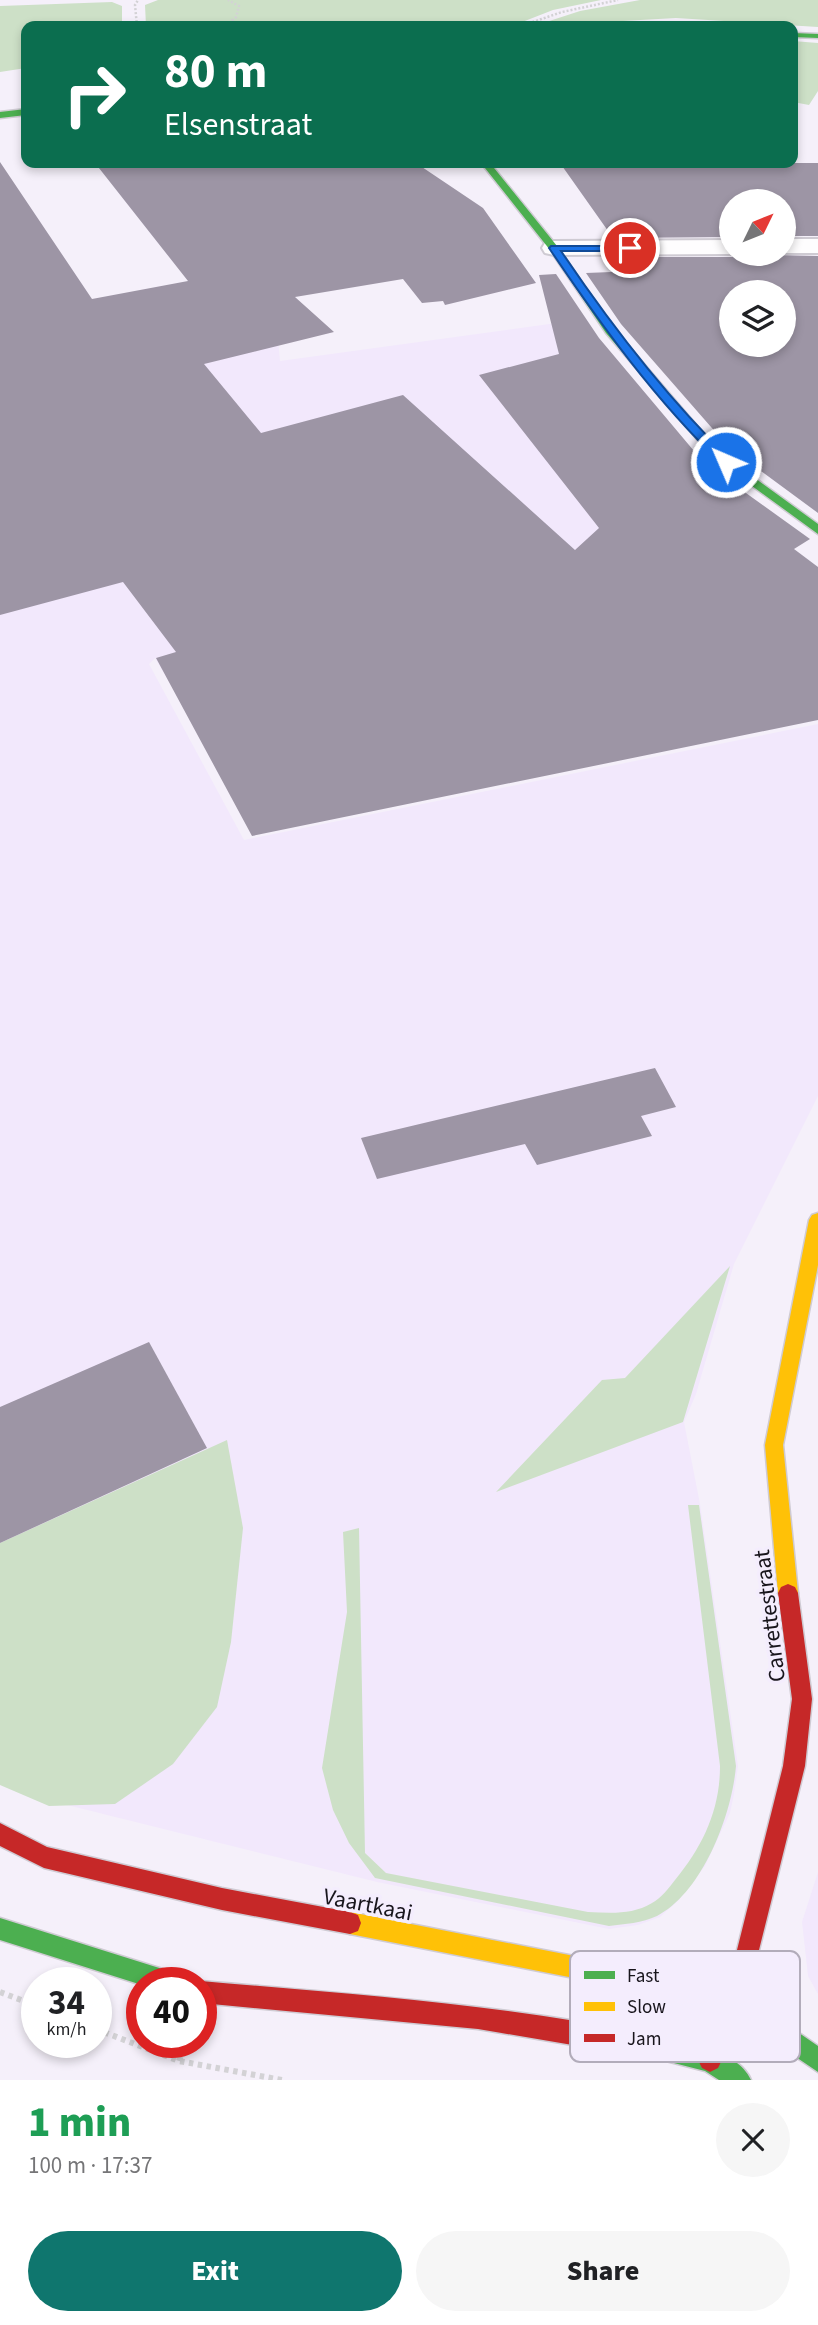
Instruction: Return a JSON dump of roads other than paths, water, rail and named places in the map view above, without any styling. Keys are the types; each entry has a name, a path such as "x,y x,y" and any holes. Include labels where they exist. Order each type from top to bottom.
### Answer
{"street":[{"path":"798,34 818,36"},
{"path":"0,115 21,113"},
{"path":"489,168 554,248 610,331 706,443 726,462 818,530"},
{"path":"796,246 818,246"},
{"path":"554,248 719,247"},
{"name":"Carrettestraat","path":"748,1951 794,1766 802,1699 787,1588 774,1445 818,1220"},
{"name":"Vaartkaai","path":"0,1834 44,1857 222,1899 570,1964"},
{"path":"0,1929 126,1969"},
{"path":"217,1994 570,2030"},
{"path":"800,2048 818,2060"},
{"path":"713,2062 739,2080"}]}
